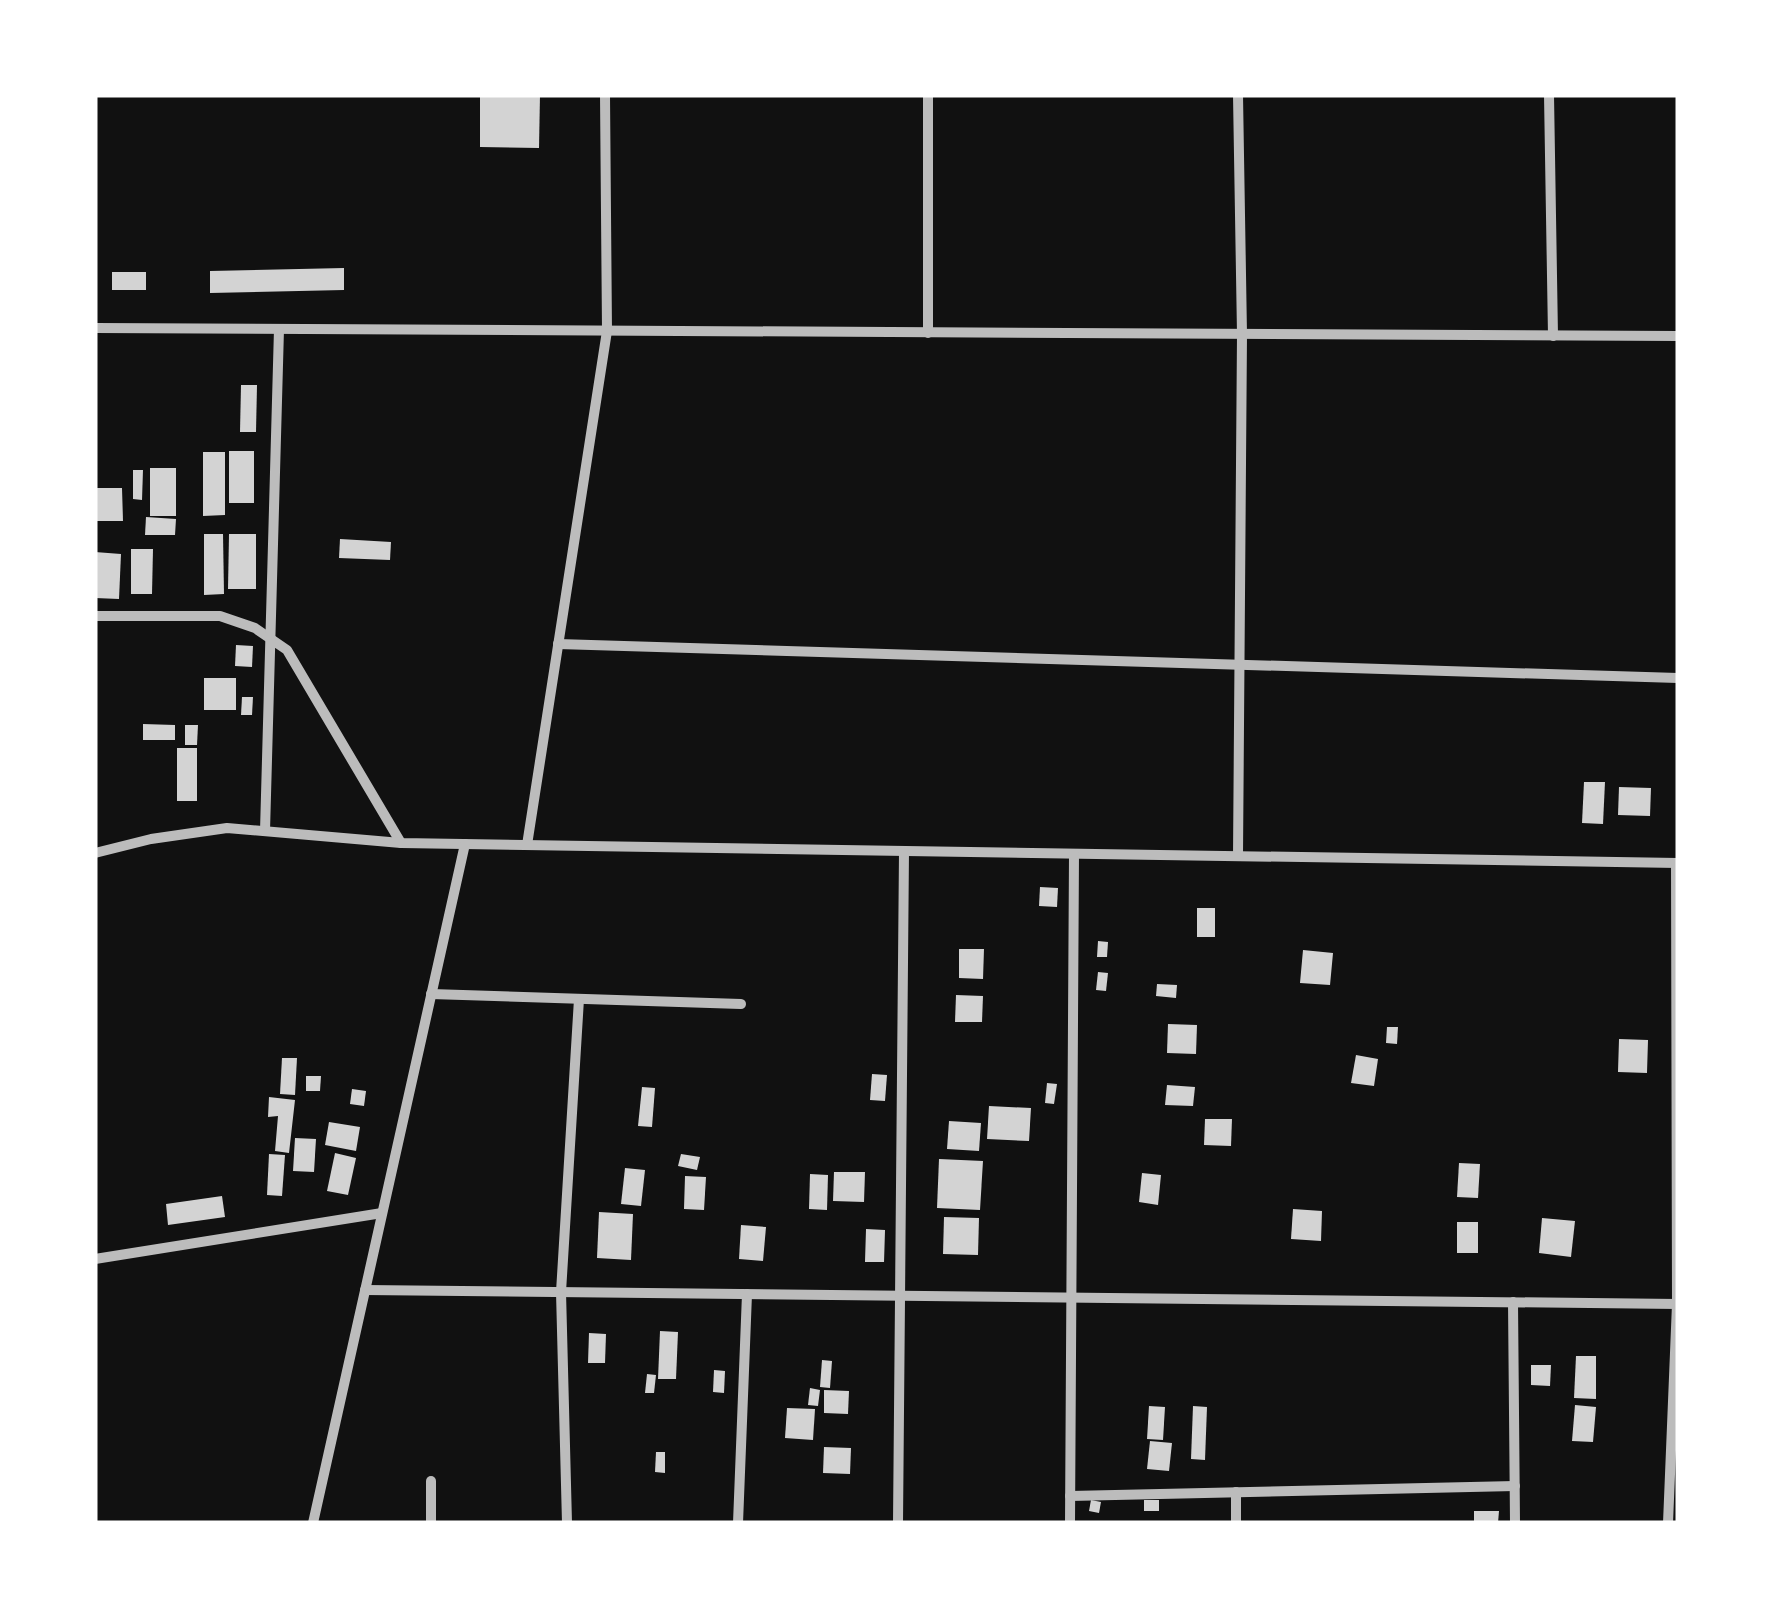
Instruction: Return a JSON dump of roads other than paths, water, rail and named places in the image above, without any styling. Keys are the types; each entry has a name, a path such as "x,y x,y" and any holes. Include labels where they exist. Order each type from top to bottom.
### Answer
{"street":[{"path":"526,845 607,331 605,95"},
{"path":"928,95 928,333"},
{"path":"1238,95 1242,334 1238,856"},
{"path":"1549,95 1553,336"},
{"path":"95,328 1678,336"},
{"path":"265,831 279,329"},
{"path":"95,616 220,616 255,628 287,650 401,843"},
{"path":"558,644 1678,678"},
{"path":"95,852 194,832 265,831 401,843 1677,863 1678,1304 1668,1523"},
{"path":"313,1523 464,844"},
{"path":"898,1523 904,851"},
{"path":"1070,1523 1074,854"},
{"path":"431,994 741,1004"},
{"path":"567,1523 561,1292 579,998"},
{"path":"95,1258 382,1213"},
{"path":"365,1290 1678,1304"},
{"path":"738,1523 747,1294"},
{"path":"1513,1302 1516,1523"},
{"path":"431,1481 431,1523"},
{"path":"1070,1496 1515,1486"},
{"path":"1236,1492 1236,1523"}]}
